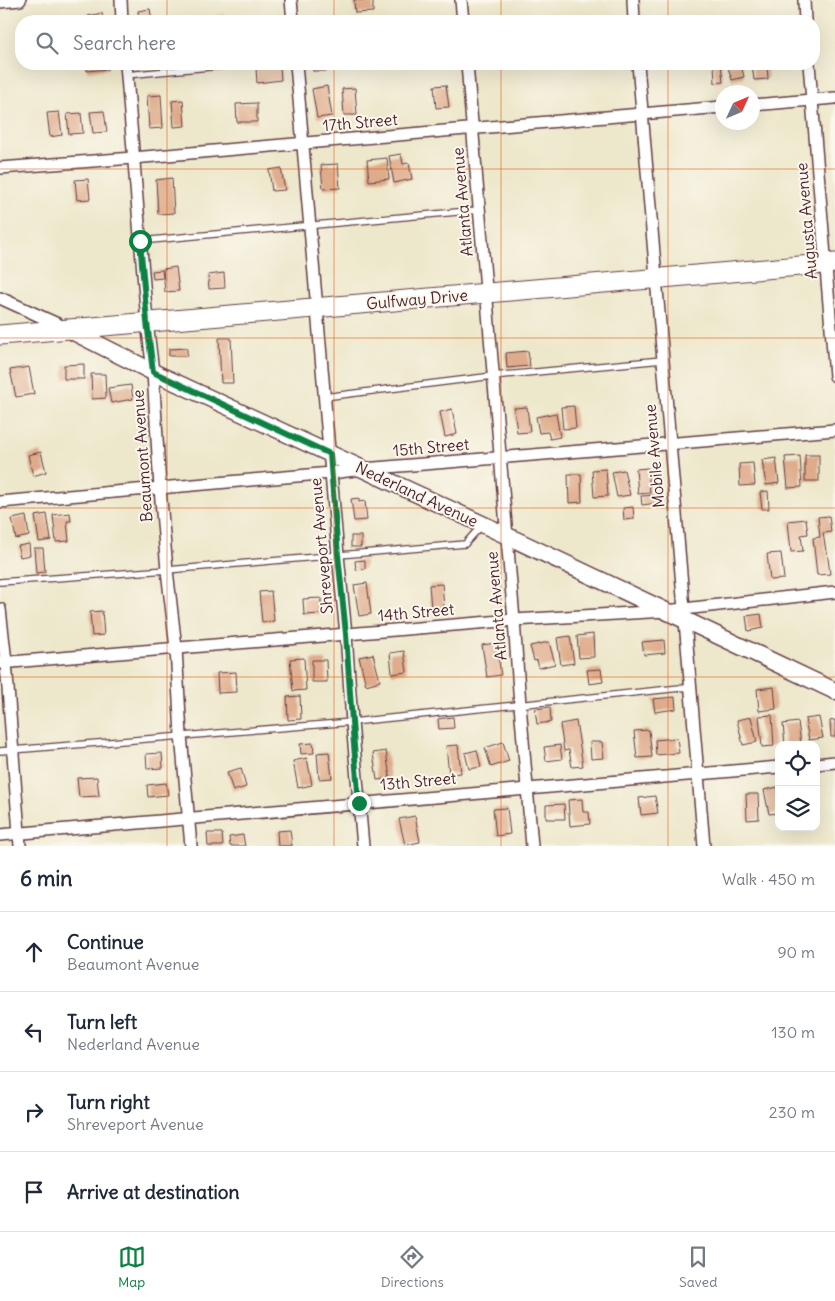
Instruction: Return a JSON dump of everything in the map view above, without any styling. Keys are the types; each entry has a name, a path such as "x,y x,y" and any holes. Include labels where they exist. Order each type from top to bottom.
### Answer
{"main road":[{"name":"Gulfway Drive","path":"0,335 830,264"}],"street":[{"path":"0,2 20,0"},
{"path":"120,0 121,15"},
{"path":"291,0 292,15"},
{"path":"461,0 462,15"},
{"path":"633,0 634,15"},
{"path":"804,0 805,15"},
{"name":"Beaumont Avenue","path":"126,70 147,322 153,372 160,488 176,648 191,846"},
{"name":"Shreveport Avenue","path":"297,70 363,846"},
{"name":"Atlanta Avenue","path":"467,70 532,846"},
{"name":"Mobile Avenue","path":"638,70 704,846"},
{"name":"Augusta Avenue","path":"810,70 830,264 835,376"},
{"path":"760,103 835,98"},
{"name":"17th Street","path":"0,168 715,108"},
{"name":"Nederland Avenue","path":"0,298 66,328 153,372 482,524 506,537 666,611 684,615 835,691"},
{"name":"15th Street","path":"0,502 363,469 835,430"},
{"path":"684,615 835,592"},
{"path":"0,609 6,750 20,846"},
{"name":"14th Street","path":"3,663 514,620 666,611"},
{"path":"820,764 835,762"},
{"name":"13th Street","path":"0,835 775,767"}],"lane":[{"path":"140,241 479,210"},
{"path":"324,397 493,376 662,360"},
{"path":"0,582 167,570 465,544 482,524"},
{"path":"6,750 352,722 690,687"}],"building":[{"path":"354,0 373,0 373,12 355,13"},
{"path":"150,9 151,15 138,15 138,11"},
{"path":"256,70 280,70 281,80 257,83"},
{"path":"714,70 722,70 723,82 715,83"},
{"path":"729,70 742,70 744,77 732,80"},
{"path":"753,70 767,70 768,79 754,80"},
{"path":"446,85 449,107 436,108 434,86"},
{"path":"327,86 332,116 317,118 312,89"},
{"path":"355,88 357,115 344,115 342,89"},
{"path":"161,95 163,128 149,129 147,96"},
{"path":"183,100 185,126 174,127 172,101"},
{"path":"257,103 257,122 237,122 236,104"},
{"path":"104,111 107,132 93,133 90,112"},
{"path":"59,112 62,135 50,137 47,113"},
{"path":"81,113 83,133 69,134 67,114"},
{"path":"401,154 403,164 409,163 412,179 394,183 389,156"},
{"path":"387,158 389,179 369,181 367,160"},
{"path":"338,164 340,188 323,189 321,165"},
{"path":"281,168 285,190 272,191 269,170"},
{"path":"172,178 174,213 158,214 156,180"},
{"path":"88,179 90,199 77,200 75,180"},
{"path":"176,267 179,291 165,292 163,269"},
{"path":"162,270 163,278 153,279 152,271"},
{"path":"224,273 225,288 209,289 208,275"},
{"path":"219,338 231,338 233,383 221,383"},
{"path":"187,348 187,356 169,356 169,349"},
{"path":"528,351 530,366 507,368 506,353"},
{"path":"84,364 84,379 64,379 64,365"},
{"path":"29,367 34,394 16,397 10,370"},
{"path":"91,374 105,374 106,398 92,399"},
{"path":"131,385 133,399 111,403 108,388"},
{"path":"574,406 576,428 563,429 561,407"},
{"path":"527,407 530,432 517,433 514,408"},
{"path":"452,409 457,434 445,437 440,412"},
{"path":"556,413 560,437 550,439 548,432 539,433 536,417"},
{"path":"41,452 46,472 33,476 28,455"},
{"path":"805,455 819,455 819,481 805,481"},
{"path":"800,456 802,487 788,488 785,457"},
{"path":"776,458 779,483 766,485 762,460"},
{"path":"753,463 755,485 740,486 739,464"},
{"path":"648,468 650,493 638,494 636,469"},
{"path":"606,469 608,496 594,497 592,470"},
{"path":"624,470 630,495 617,497 612,472"},
{"path":"568,474 581,474 582,502 569,503"},
{"path":"768,491 769,509 762,509 760,492"},
{"path":"657,495 658,503 642,505 641,496"},
{"path":"359,498 359,502 365,501 367,520 354,521 351,499"},
{"path":"633,507 634,519 624,520 623,508"},
{"path":"70,513 71,521 67,521 69,541 56,542 53,515"},
{"path":"47,514 51,540 39,542 35,516"},
{"path":"26,516 29,536 16,539 12,519"},
{"path":"829,516 831,532 823,533 830,574 817,575 813,538 820,537 818,517"},
{"path":"806,519 808,534 801,535 803,551 791,552 788,521"},
{"path":"351,536 361,536 361,547 351,547"},
{"path":"29,544 30,555 20,557 18,546"},
{"path":"34,548 43,548 45,572 36,573"},
{"path":"781,553 784,579 770,580 767,554"},
{"path":"365,560 365,569 356,570 355,561"},
{"path":"367,583 371,614 359,616 354,585"},
{"path":"442,584 444,607 431,608 429,585"},
{"path":"271,591 274,621 262,622 259,592"},
{"path":"321,598 321,614 304,615 303,599"},
{"path":"102,611 104,635 92,636 90,612"},
{"path":"761,614 763,628 748,631 746,616"},
{"path":"593,634 594,657 579,658 577,636"},
{"path":"570,636 574,663 561,665 557,638"},
{"path":"664,640 665,653 644,655 642,642"},
{"path":"549,642 555,664 539,668 537,660 534,661 530,646"},
{"path":"496,643 501,675 487,677 482,645"},
{"path":"404,651 407,672 392,674 390,653"},
{"path":"373,654 380,681 366,685 359,657"},
{"path":"304,658 306,690 293,691 290,659"},
{"path":"312,660 326,660 327,682 312,682"},
{"path":"601,669 603,682 589,684 587,670"},
{"path":"236,672 237,692 218,693 217,673"},
{"path":"774,687 776,709 759,711 757,689"},
{"path":"300,696 301,719 288,720 287,697"},
{"path":"675,697 676,709 655,712 653,699"},
{"path":"550,707 551,722 537,724 535,709"},
{"path":"772,715 774,746 762,747 759,716"},
{"path":"453,717 454,728 439,729 438,719"},
{"path":"751,717 757,742 743,745 737,720"},
{"path":"819,717 823,738 809,740 805,719"},
{"path":"835,720 835,737 831,737 830,721"},
{"path":"576,721 583,766 572,767 569,750 564,751 560,724"},
{"path":"798,722 801,741 785,741 783,724"},
{"path":"649,730 652,757 637,758 634,731"},
{"path":"677,738 679,753 656,755 655,740"},
{"path":"503,742 509,761 491,767 485,748"},
{"path":"590,742 602,742 604,758 591,759"},
{"path":"313,743 314,753 301,754 300,744"},
{"path":"458,745 461,773 449,774 446,746"},
{"path":"560,745 562,759 546,761 544,747"},
{"path":"477,750 481,767 469,769 465,753"},
{"path":"386,751 390,778 377,780 373,753"},
{"path":"329,752 332,778 319,779 317,753"},
{"path":"162,753 163,768 147,769 146,754"},
{"path":"307,758 312,785 298,788 293,761"},
{"path":"241,768 246,787 233,791 227,772"},
{"path":"97,777 99,796 79,797 77,778"},
{"path":"166,783 168,795 148,797 147,785"},
{"path":"775,788 775,813 769,814 764,790"},
{"path":"746,794 758,794 759,819 747,820"},
{"path":"655,796 658,813 641,815 639,798"},
{"path":"582,799 583,812 589,812 590,824 570,826 568,800"},
{"path":"564,804 565,819 546,819 546,805"},
{"path":"507,808 510,834 496,836 493,809"},
{"path":"415,816 420,842 405,845 399,819"},
{"path":"290,830 292,846 278,846 277,831"},
{"path":"207,833 222,833 223,846 208,846"},
{"path":"243,835 245,846 230,846 229,837"}],"route":[{"path":"140,241 153,372 330,454 359,803"}]}
